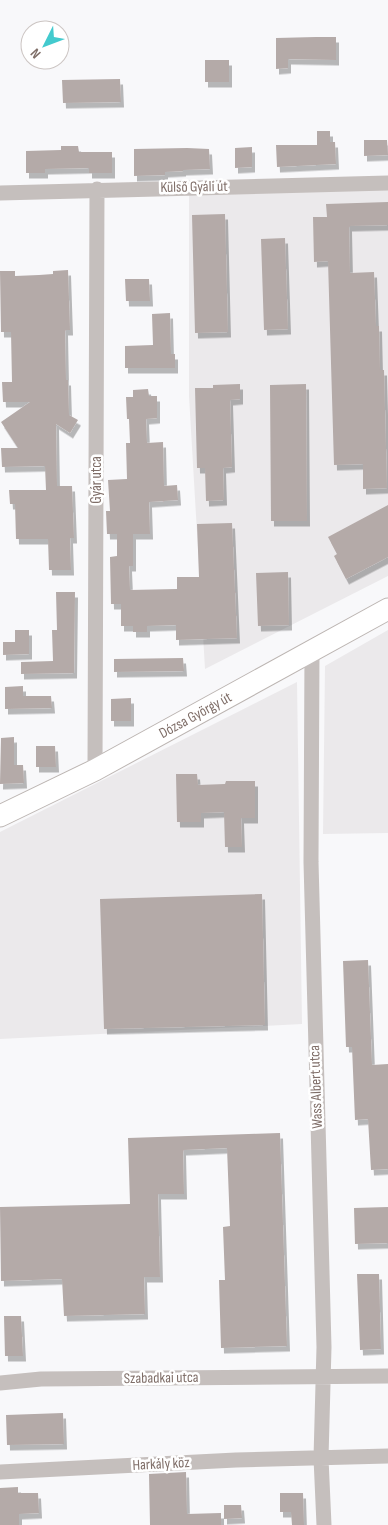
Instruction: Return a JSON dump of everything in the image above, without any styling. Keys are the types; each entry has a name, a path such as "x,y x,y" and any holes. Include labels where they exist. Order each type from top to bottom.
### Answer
{"main road":[{"name":"Dózsa György út","path":"0,816 95,770 388,608"}],"street":[{"name":"Külső Gyáli út","path":"0,193 388,183"},
{"name":"Gyár utca","path":"95,770 97,189"},
{"name":"Wass Albert utca","path":"312,650 311,871 324,1347 322,1377 324,1525"},
{"name":"Szabadkai utca","path":"0,1383 41,1379 388,1376"},
{"name":"Harkály köz","path":"0,1472 236,1460 388,1456"}],"shaded area":[{"path":"388,181 388,576 205,669 189,396 189,187"},
{"path":"388,630 388,833 323,834 325,666"},
{"path":"297,682 302,1024 0,1039 0,832"}],"building":[{"path":"336,37 336,60 288,59 288,68 276,69 276,38"},
{"path":"205,60 229,60 229,82 205,82"},
{"path":"120,79 121,102 63,103 62,80"},
{"path":"317,131 330,131 330,142 335,142 336,164 277,167 276,145 317,145"},
{"path":"364,140 387,140 388,155 364,156"},
{"path":"61,146 78,146 79,152 112,152 112,173 89,173 89,168 45,169 45,173 26,173 26,151 61,150"},
{"path":"252,147 252,167 235,168 235,148"},
{"path":"134,149 209,149 210,169 165,172 165,175 134,176"},
{"path":"388,202 388,225 349,226 350,273 374,272 376,326 379,326 380,370 384,370 387,488 363,489 363,464 334,465 328,261 314,262 313,217 327,217 326,204"},
{"path":"225,214 228,332 195,333 192,215"},
{"path":"285,238 288,329 264,330 261,239"},
{"path":"68,270 70,330 65,330 66,380 68,380 69,415 78,420 70,433 56,424 57,486 72,486 74,538 70,538 71,570 49,570 48,539 16,539 15,504 10,504 9,490 46,490 45,466 2,467 1,448 18,448 1,422 30,402 3,402 2,382 12,382 11,332 1,332 0,271 15,271 15,276 53,274 53,271"},
{"path":"125,279 149,279 150,301 126,301"},
{"path":"170,313 171,354 175,354 175,368 125,368 125,346 153,345 152,314"},
{"path":"240,384 240,399 230,400 232,467 223,468 224,500 206,501 205,468 197,468 195,388 213,388 213,385"},
{"path":"306,384 307,521 271,521 270,385"},
{"path":"148,389 149,396 157,396 157,418 146,419 147,443 163,442 164,486 177,485 178,500 149,502 150,534 133,534 133,566 129,566 130,590 177,589 177,577 199,577 197,524 232,523 237,638 176,640 176,625 147,626 147,632 133,632 133,626 121,626 121,604 111,604 110,557 117,556 117,534 107,534 106,511 110,511 108,480 127,479 126,443 130,443 126,397 133,397 133,390"},
{"path":"388,505 388,557 346,579 334,556 337,554 328,537"},
{"path":"288,572 289,625 258,626 256,573"},
{"path":"56,592 75,592 74,673 21,674 21,662 53,661 52,630 57,630"},
{"path":"15,630 29,630 29,654 3,655 3,642 15,642"},
{"path":"183,658 184,671 114,672 114,659"},
{"path":"23,686 23,696 51,696 52,708 5,709 5,687"},
{"path":"131,698 131,721 111,721 111,699"},
{"path":"14,737 14,765 23,765 24,783 0,784 1,738"},
{"path":"36,746 55,746 56,767 36,767"},
{"path":"176,774 197,774 198,785 225,784 226,781 255,781 255,818 241,818 242,847 225,847 224,812 201,813 201,822 177,822"},
{"path":"262,894 265,1025 104,1029 100,899"},
{"path":"368,960 372,1065 388,1064 388,1169 371,1170 368,1119 355,1120 352,1047 346,1047 343,961"},
{"path":"280,1133 287,1346 221,1348 219,1280 225,1280 223,1227 230,1226 227,1148 183,1150 184,1194 158,1194 160,1277 144,1277 145,1314 64,1316 62,1279 1,1281 0,1207 130,1204 128,1138"},
{"path":"388,1207 388,1243 355,1244 354,1208"},
{"path":"357,1274 379,1274 381,1349 360,1350"},
{"path":"4,1316 21,1316 23,1356 5,1356"},
{"path":"63,1413 64,1444 7,1445 6,1415"},
{"path":"186,1472 187,1514 221,1513 221,1525 150,1525 149,1474"},
{"path":"18,1487 18,1493 38,1493 39,1513 19,1514 19,1525 0,1525 0,1488"},
{"path":"280,1493 303,1493 304,1525 292,1525 291,1512 280,1512"},
{"path":"224,1505 241,1505 242,1518 224,1519"}]}
